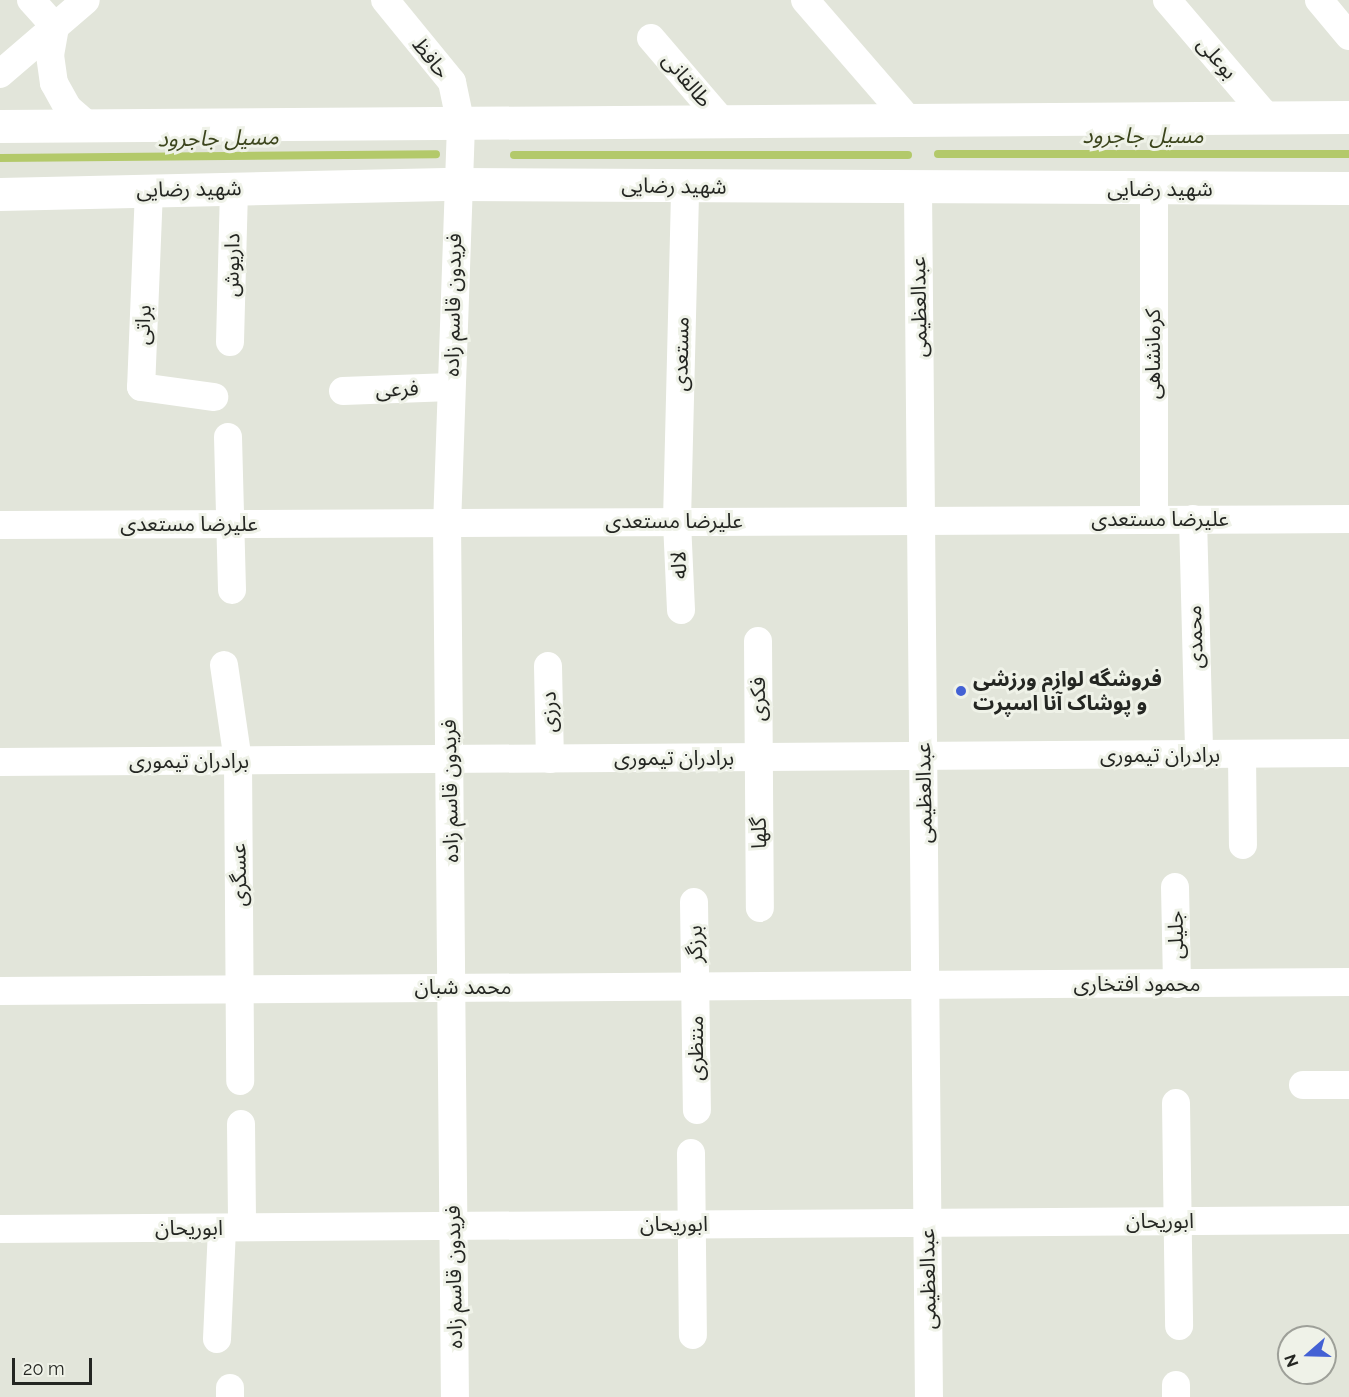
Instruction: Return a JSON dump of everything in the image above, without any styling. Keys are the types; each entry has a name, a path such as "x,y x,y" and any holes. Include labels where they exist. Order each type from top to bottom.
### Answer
{"main road":[{"path":"0,126 1349,117"},
{"name":"شهید رضایی","path":"0,194 456,184 918,189 1349,189"}],"street":[{"path":"31,0 55,27"},
{"path":"0,74 86,0"},
{"name":"حافظ","path":"385,0 452,82 461,124 456,184"},
{"path":"805,0 909,120"},
{"name":"بوعلی","path":"1167,0 1267,117"},
{"path":"1319,0 1349,36"},
{"path":"55,27 50,55 54,83 68,108 89,126"},
{"name":"طالقانی","path":"651,38 723,122"},
{"name":"فریدون قاسم زاده","path":"455,1397 447,522 456,184"},
{"name":"مستعدی","path":"677,521 685,187"},
{"name":"داریوش","path":"231,342 234,188"},
{"name":"عبدالعظیمی","path":"918,189 929,1397"},
{"name":"کرمانشاهی","path":"1154,189 1154,519"},
{"name":"براتی","path":"149,190 141,387 214,397"},
{"name":"فرعی","path":"344,391 451,387"},
{"path":"228,437 232,590"},
{"name":"محمدی","path":"1193,519 1199,754"},
{"name":"علیرضا مستعدی","path":"0,525 1349,519"},
{"name":"لاله","path":"677,521 681,610"},
{"name":"فکری","path":"758,641 759,758"},
{"name":"عسگری","path":"224,665 237,761 240,1082"},
{"name":"درزی","path":"548,666 550,759"},
{"name":"برادران تیموری","path":"0,762 1349,753"},
{"path":"1242,754 1243,845"},
{"name":"گلها","path":"759,758 760,908"},
{"name":"جلیلی","path":"1175,887 1177,984"},
{"name":"برزگر","path":"694,902 696,987"},
{"name":"محمود افتخاری","path":"925,985 1349,982"},
{"name":"محمد شبان","path":"0,991 452,986 925,985"},
{"name":"منتظری","path":"696,987 697,1110"},
{"path":"1303,1085 1349,1085"},
{"path":"1176,1103 1179,1326"},
{"path":"216,1339 232,1227 241,1124"},
{"path":"691,1153 693,1335"},
{"name":"ابوریحان","path":"0,1229 454,1224 1349,1220"}],"waterway":[{"name":"مسیل جاجرود","path":"0,158 436,154"},
{"name":"مسیل جاجرود","path":"938,154 1349,154"},
{"name":"مسیل جاجرود","path":"514,155 908,155"}],"place":[{"name":"فروشگه لوازم ورزشی و پوشاک آنا اسپرت","path":"961,691"}]}
